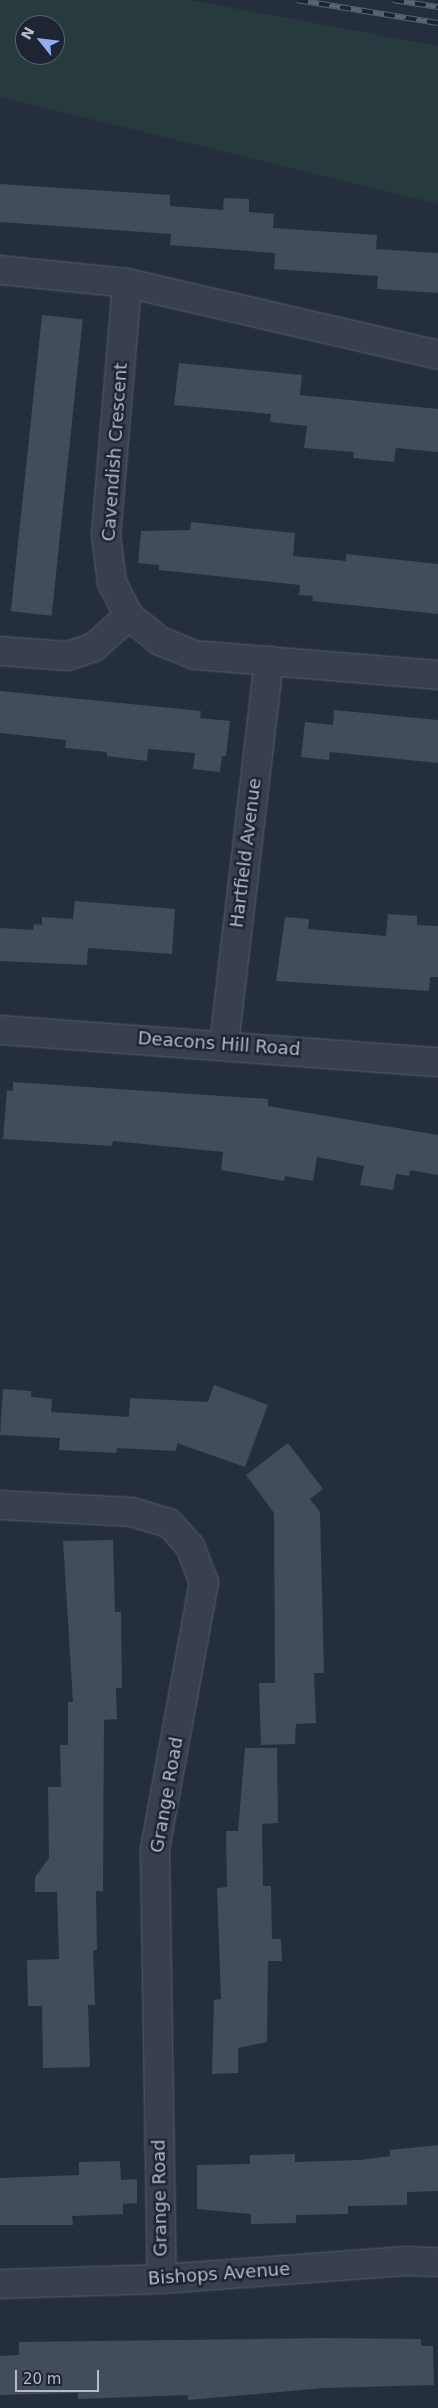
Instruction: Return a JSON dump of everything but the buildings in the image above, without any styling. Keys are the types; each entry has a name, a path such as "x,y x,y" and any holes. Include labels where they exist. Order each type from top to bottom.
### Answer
{"street":[{"path":"0,270 127,283 438,355"},
{"name":"Cavendish Crescent","path":"127,283 106,535 112,582 129,616"},
{"path":"0,651 67,656 94,647 129,616 160,641 195,655 438,675"},
{"name":"Hartfield Avenue","path":"224,1044 268,662"},
{"name":"Deacons Hill Road","path":"0,1030 224,1044 438,1062"},
{"name":"Grange Road","path":"0,1505 132,1512 169,1523 190,1546 204,1582 155,1850 162,2279"},
{"name":"Bishops Avenue","path":"0,2284 162,2279 406,2261 438,2262"}],"green space":[{"path":"0,0 190,0 438,46 438,204 0,97"}],"railway":[{"path":"297,0 438,23"},
{"path":"393,0 438,7"}]}
